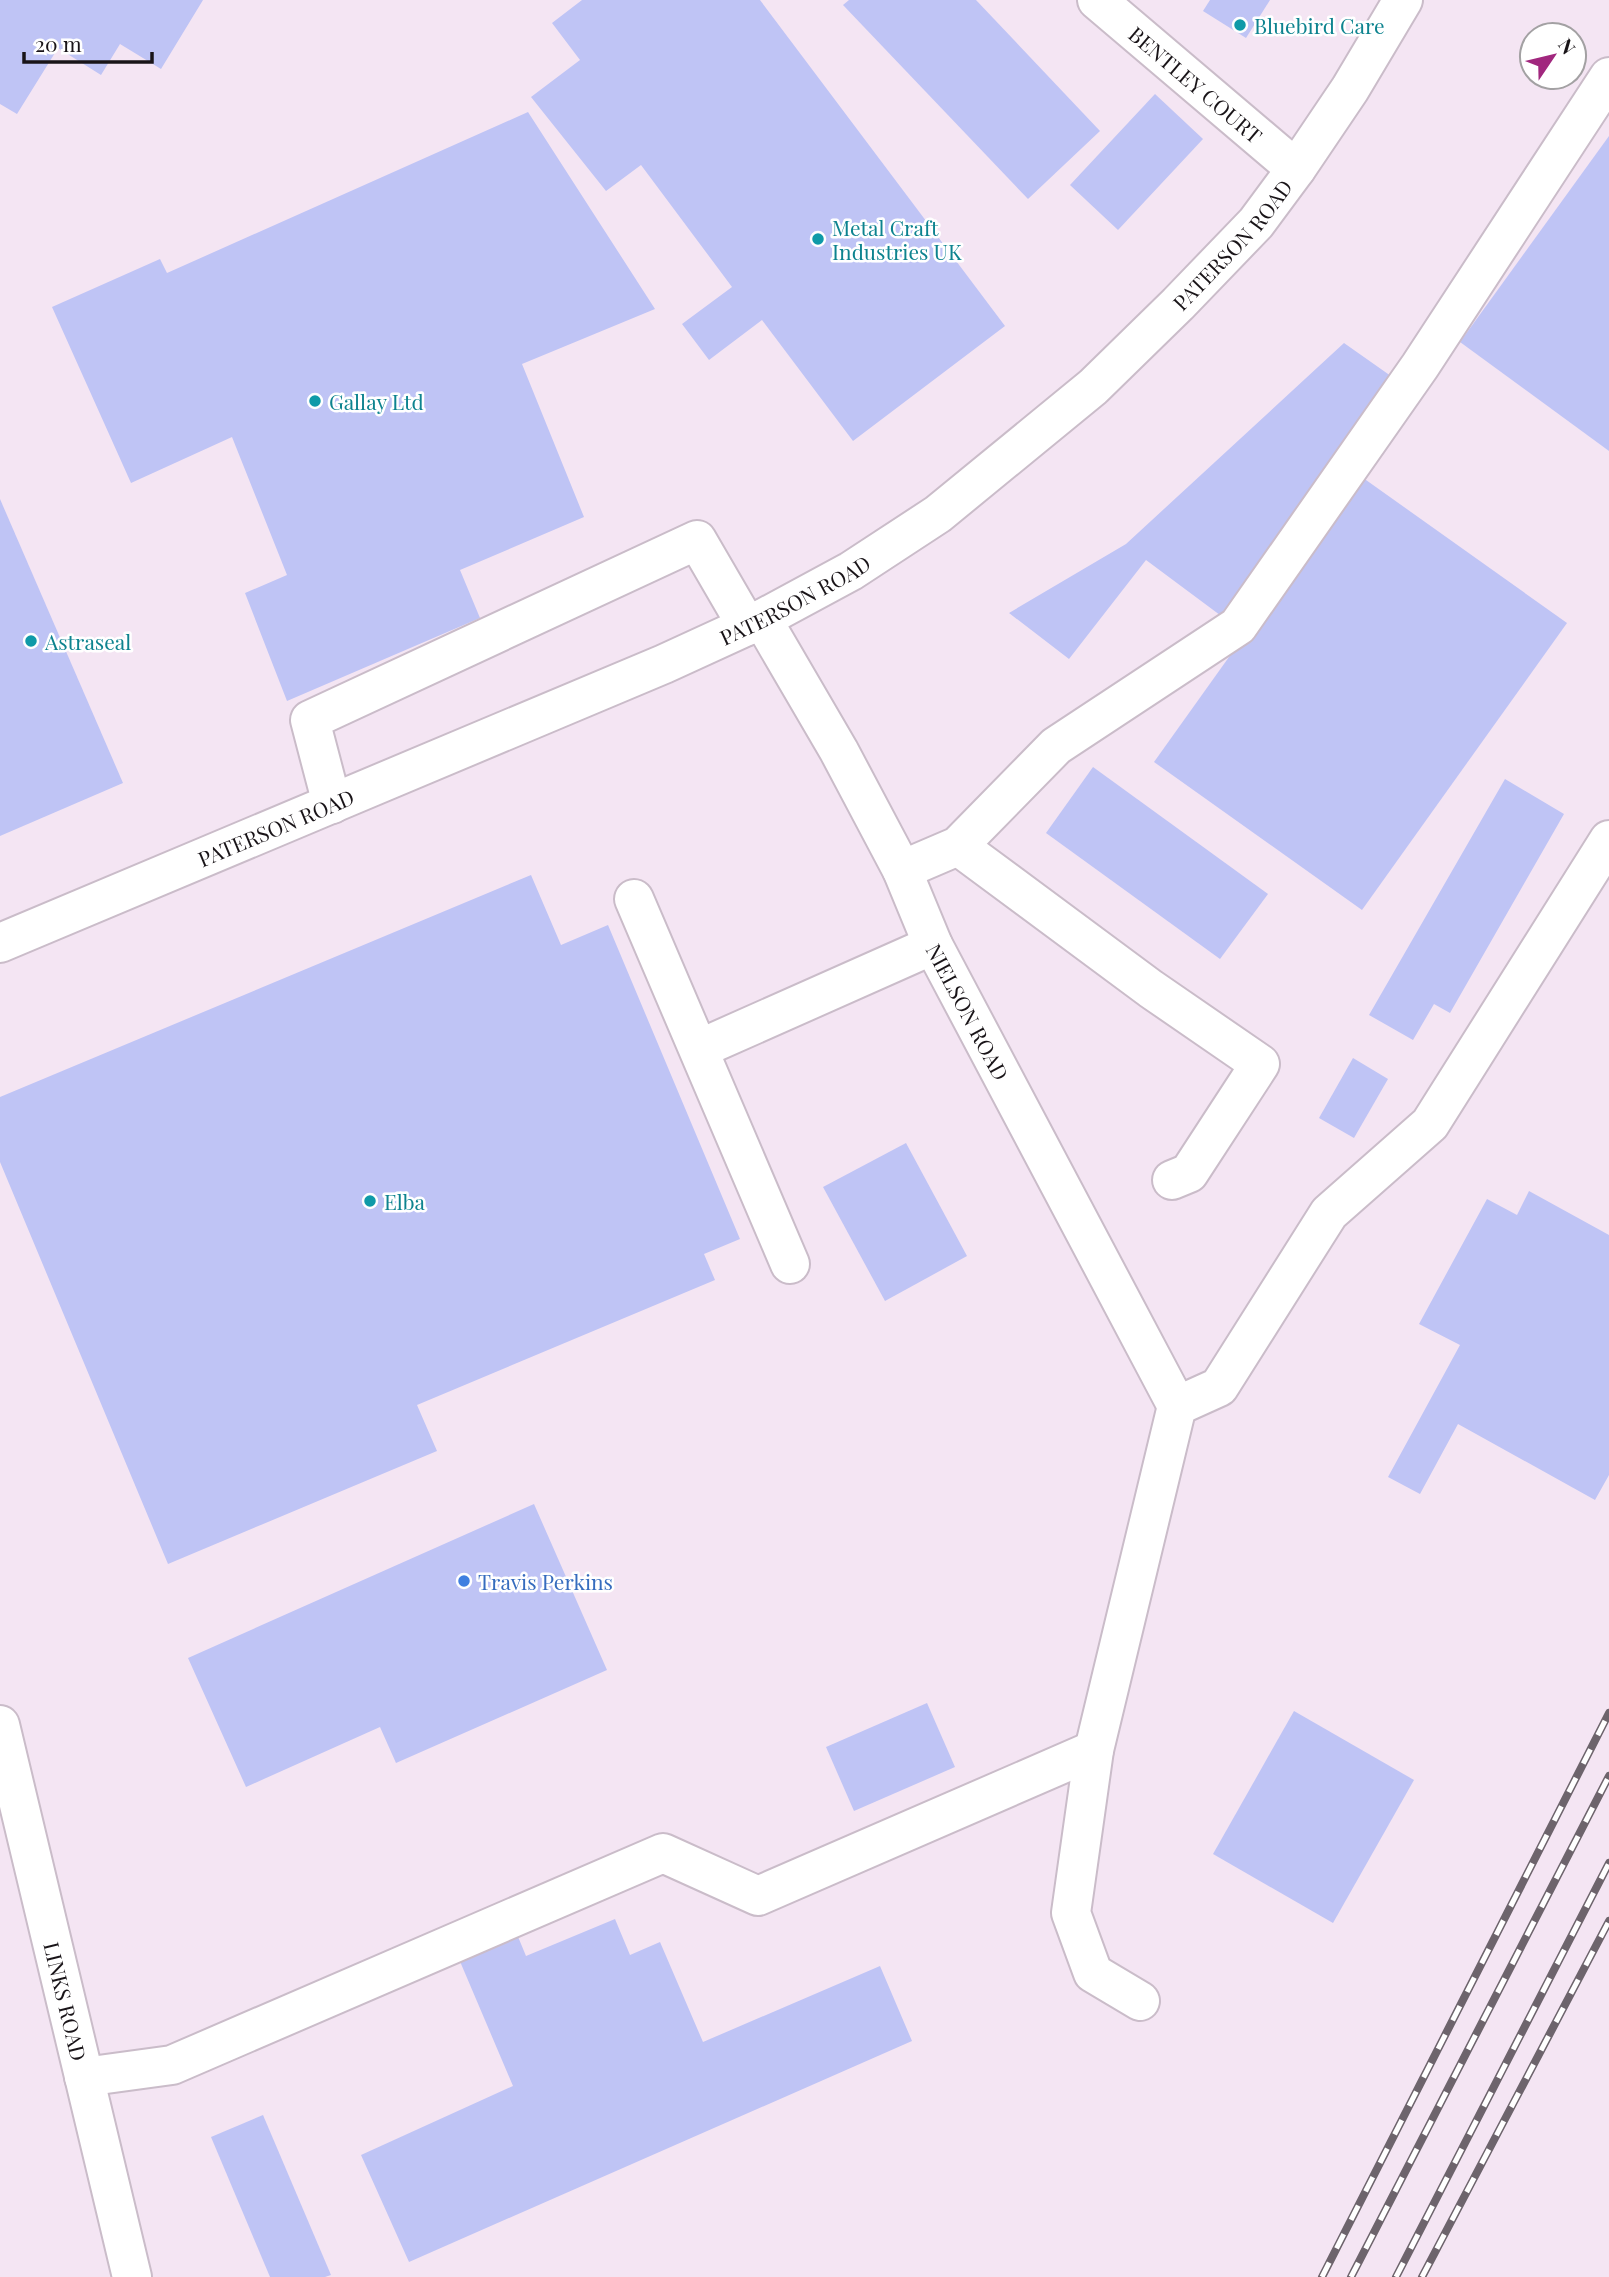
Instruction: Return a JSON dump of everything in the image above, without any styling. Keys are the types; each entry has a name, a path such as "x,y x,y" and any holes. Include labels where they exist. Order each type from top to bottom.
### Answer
{"street":[{"name":"BENTLEY COURT","path":"1097,0 1296,169"},
{"name":"PATERSON ROAD","path":"0,943 664,664 754,622 851,571 938,514 1093,387 1256,223 1350,89 1403,0"},
{"path":"902,870 958,846 1056,746 1238,626 1420,366 1609,77"},
{"name":"NIELSON ROAD","path":"332,804 310,720 696,540 839,751 902,870 933,945 1177,1406"},
{"path":"1140,2001 1093,1973 1071,1913 1094,1750 1177,1406 1219,1387 1329,1213 1430,1124 1609,840"},
{"path":"958,846 1151,989 1260,1064 1189,1173 1172,1180"},
{"path":"634,900 790,1264"},
{"path":"699,1049 933,945"},
{"name":"LINKS ROAD","path":"0,1725 132,2277"},
{"path":"84,2077 172,2065 663,1853 758,1896 1094,1750"}],"building":[{"path":"0,0 203,0 161,69 120,44 101,75 58,48 17,114 0,104"},
{"name":"Metal Craft Industries UK","path":"582,0 760,0 1005,326 853,441 762,320 709,360 682,324 732,287 641,165 606,191 531,97 580,60 552,23"},
{"path":"849,0 976,0 1100,131 1028,199 843,5"},
{"name":"Bluebird Care","path":"1210,0 1270,0 1246,38 1203,11"},
{"path":"1155,94 1203,139 1118,230 1070,185"},
{"name":"Gallay Ltd","path":"528,112 655,309 522,364 584,517 460,570 480,618 287,701 245,593 287,575 232,437 131,483 52,307 160,259 167,273"},
{"path":"1609,136 1609,451 1460,342"},
{"path":"1344,343 1398,381 1228,621 1146,560 1069,659 1009,613 1126,544"},
{"path":"1359,475 1567,623 1362,910 1154,762"},
{"name":"Astraseal","path":"0,499 123,783 0,836"},
{"path":"1093,767 1268,894 1220,959 1046,833"},
{"path":"1505,779 1564,814 1450,1013 1434,1004 1413,1040 1369,1015"},
{"name":"Elba","path":"531,875 561,945 608,925 740,1239 704,1254 715,1280 417,1405 437,1451 168,1564 0,1162 0,1097"},
{"path":"1353,1058 1388,1079 1354,1138 1319,1118"},
{"path":"906,1143 967,1256 885,1301 823,1187"},
{"path":"1529,1191 1609,1235 1609,1475 1595,1500 1458,1424 1420,1494 1388,1477 1460,1345 1419,1324 1487,1199 1517,1215"},
{"name":"Travis Perkins","path":"534,1504 607,1670 396,1763 380,1727 246,1787 188,1658"},
{"path":"927,1703 955,1767 854,1811 826,1747"},
{"path":"1294,1711 1414,1780 1333,1923 1213,1854"},
{"path":"615,1919 630,1955 660,1942 703,2042 880,1966 912,2041 409,2262 361,2155 513,2086 456,1952 514,1927 526,1956"},
{"path":"263,2115 331,2275 270,2277 211,2137"}],"railway":[{"path":"1322,2277 1609,1713"},
{"path":"1351,2277 1609,1776"},
{"path":"1396,2277 1609,1863"},
{"path":"1422,2277 1609,1921"}],"place":[{"name":"Bluebird Care","path":"1240,25"},
{"name":"Metal Craft Industries UK","path":"818,239"},
{"name":"Gallay Ltd","path":"315,401"},
{"name":"Astraseal","path":"31,641"},
{"name":"Elba","path":"370,1201"},
{"name":"Travis Perkins","path":"464,1581"}]}
